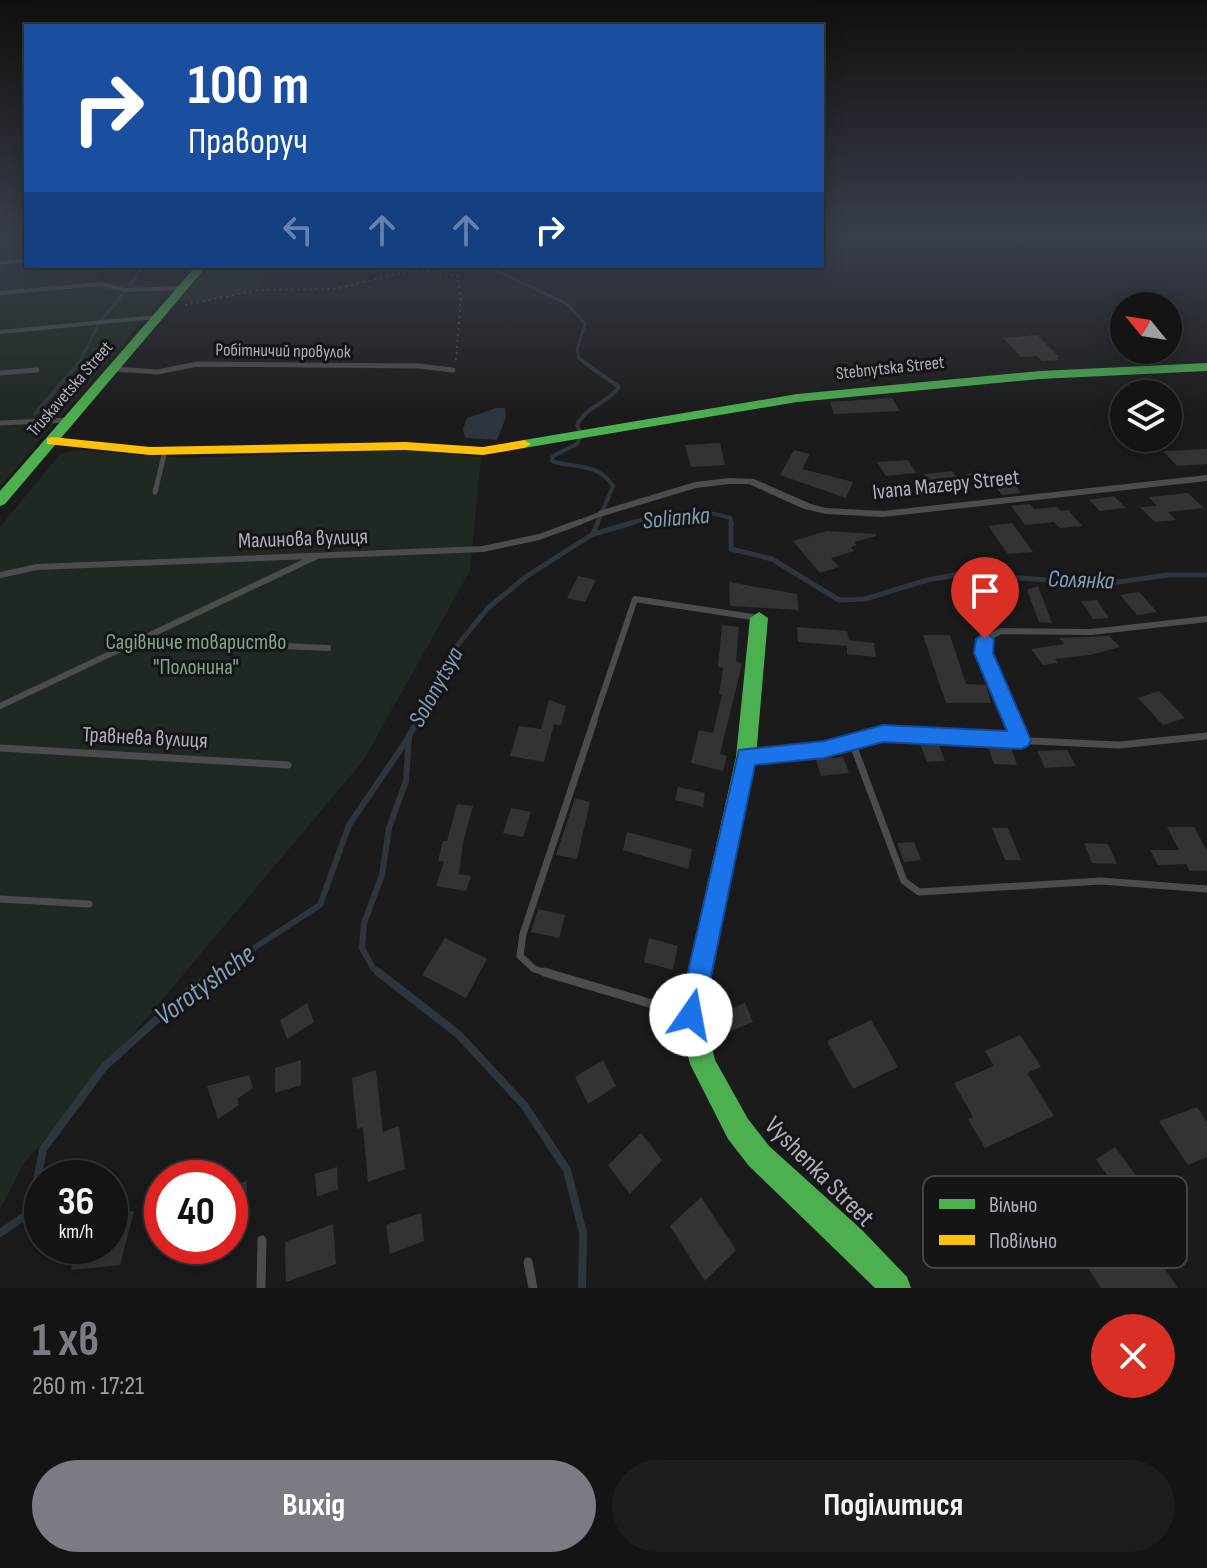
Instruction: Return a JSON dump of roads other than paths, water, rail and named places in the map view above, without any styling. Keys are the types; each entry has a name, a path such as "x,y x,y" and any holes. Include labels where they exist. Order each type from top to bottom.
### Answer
{"street":[{"name":"Truskavetska Street","path":"0,501 175,297"},
{"name":"Stebnytska Street","path":"52,441 165,451 405,446 483,451 695,413 827,395 1040,375 1207,367"},
{"name":"Ivana Mazepy Street","path":"603,513 695,485 729,481 751,481 808,507 826,511 883,514 1207,478"},
{"name":"Vyshenka Street","path":"759,618 746,757 691,1015 703,1064 738,1129 759,1156 851,1241 896,1288"}],"lane":[{"path":"0,332 164,310"},
{"name":"Робітничий провулок","path":"113,369 158,372 197,364 450,369"},
{"path":"0,373 37,370"},
{"path":"0,423 69,420"},
{"path":"155,492 165,451"},
{"name":"Малинова вулиця","path":"0,575 37,567 483,549 539,537 603,513"},
{"path":"0,706 318,556"},
{"path":"691,1015 534,969 520,956 523,934 635,599 759,618"},
{"path":"1021,740 984,653 985,639 991,635 1001,631 1091,632 1207,619"},
{"path":"139,639 328,648"},
{"path":"746,757 824,750 883,734 1119,745 1207,736"},
{"path":"852,742 904,881 919,892 1101,881 1207,889"},
{"name":"Травнева вулиця","path":"0,748 288,765"},
{"path":"0,899 89,904"},
{"path":"261,1288 262,1240"},
{"path":"528,1262 533,1288"}],"waterway":[{"path":"100,322 121,297"},
{"name":"Solonytsya","path":"552,297 567,304 585,324 577,350 579,358 588,365"},
{"path":"79,363 97,327"},
{"path":"35,414 79,363"},
{"name":"Solonytsya","path":"585,363 619,387 581,419 577,425 581,435 577,444 553,456 552,461 593,470 607,478 613,486 597,524"},
{"name":"Solianka","path":"633,523 666,515 704,512 730,518 732,524"},
{"name":"Solonytsya","path":"416,723 452,652 488,608 527,576 593,534 598,522"},
{"name":"Солянка","path":"731,522 731,549 772,559 839,600 865,599 927,580 961,574 1104,584 1168,575 1207,575"},
{"name":"Solianka","path":"594,534 633,523"},
{"name":"Solianka","path":"627,524 633,523"},
{"name":"Solonytsya","path":"409,737 417,721"},
{"name":"Vorotyshche","path":"214,974 320,905 349,825 409,737"},
{"name":"Solonytsya","path":"381,974 373,968 362,948 364,923 382,875 389,828 406,781 409,737"},
{"name":"Vorotyshche","path":"0,1233 31,1212 43,1149 104,1067 188,991 217,972"},
{"name":"Solonytsya","path":"378,972 458,1034 524,1105 567,1170 583,1233 582,1288"}],"park label":[{"name":"Садівниче товариство \"Полонина\"","path":"196,654"}]}
